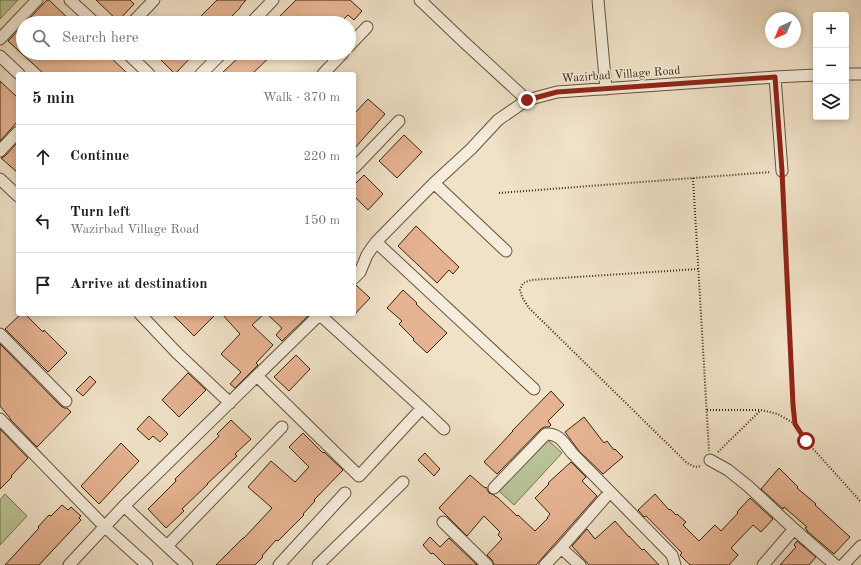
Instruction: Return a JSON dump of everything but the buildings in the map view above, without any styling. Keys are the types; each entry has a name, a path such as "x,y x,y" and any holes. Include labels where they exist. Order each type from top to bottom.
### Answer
{"street":[{"path":"22,16 37,0"},
{"path":"70,0 87,16"},
{"path":"139,16 154,0"},
{"path":"258,16 273,0"},
{"path":"420,0 527,100"},
{"path":"598,0 606,89"},
{"path":"0,39 16,22"},
{"path":"356,39 367,27"},
{"path":"0,56 17,72"},
{"path":"134,60 147,72"},
{"path":"203,72 215,60"},
{"path":"325,72 336,60"},
{"path":"849,74 861,74"},
{"name":"Wazirbad Village Road","path":"356,272 376,242 434,183 471,149 498,120 527,100 557,92 775,77 813,76"},
{"path":"775,77 782,171"},
{"path":"356,166 399,121"},
{"path":"0,151 16,134"},
{"path":"0,179 16,194"},
{"path":"434,183 506,251"},
{"path":"376,242 534,389"},
{"path":"142,316 177,353 230,403"},
{"path":"69,565 124,506 318,316"},
{"path":"322,316 444,429"},
{"path":"0,334 66,401"},
{"path":"257,376 359,476 422,408"},
{"path":"0,419 105,526 147,565"},
{"path":"167,546 282,427"},
{"path":"494,488 546,434 558,436 572,453 672,555 676,564 675,565"},
{"path":"710,460 728,470 748,486 835,565"},
{"path":"318,565 403,482"},
{"path":"545,565 610,492"},
{"path":"279,565 345,494"},
{"path":"124,506 187,565"},
{"path":"443,522 487,565"},
{"path":"763,565 794,529"},
{"path":"843,565 861,546"},
{"path":"561,548 580,565"}],"path":[{"path":"499,193 782,171 795,424"},
{"path":"693,178 710,460"},
{"path":"698,269 530,280 523,283 520,290 522,297 529,308 687,463 695,467 703,466 710,460 761,410"},
{"path":"707,410 761,410 778,414 795,424 806,441 861,502"}],"green space":[{"path":"0,0 18,0 0,19"},
{"path":"548,440 562,453 514,505 499,491"},
{"path":"5,494 27,516 0,545 0,500"}],"route":[{"path":"527,100 557,92 775,77 782,171 793,405 795,424 806,441"}]}
